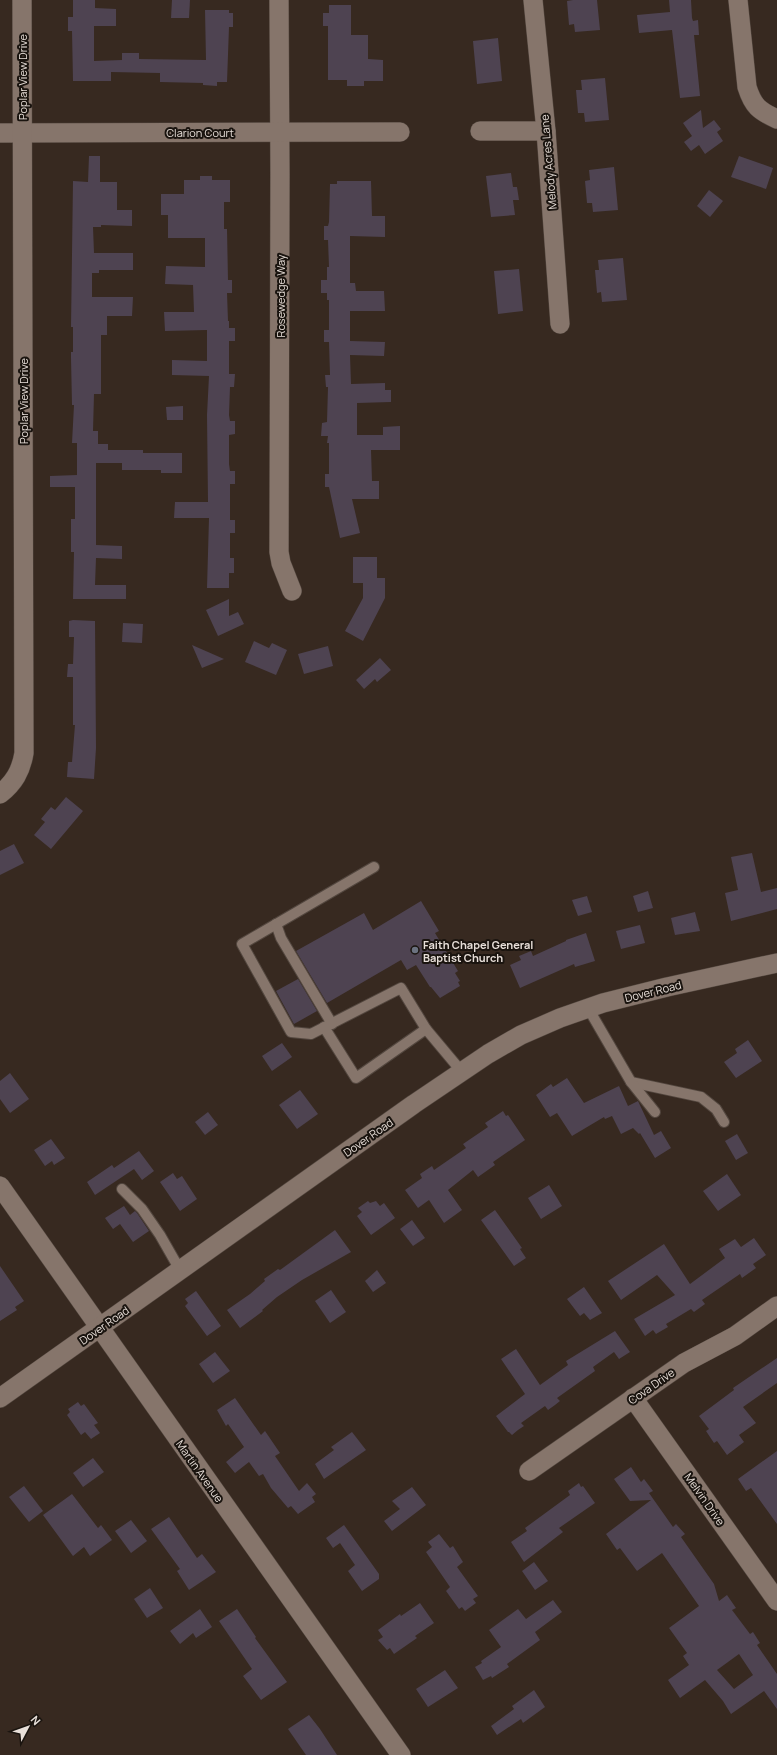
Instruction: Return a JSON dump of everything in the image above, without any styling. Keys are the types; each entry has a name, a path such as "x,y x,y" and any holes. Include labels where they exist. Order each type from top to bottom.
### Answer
{"street":[{"name":"Poplar View Drive","path":"0,794 8,788 16,778 24,753 22,0"},
{"name":"Rosewedge Way","path":"279,0 279,552 281,563 292,591"},
{"name":"Melody Acres Lane","path":"533,0 546,131 560,324"},
{"path":"738,0 747,87 751,99 757,108 765,114 777,119"},
{"path":"480,131 546,131"},
{"name":"Clarion Court","path":"0,133 400,132"},
{"name":"Dover Road","path":"0,1398 462,1072 488,1054 521,1035 588,1008 667,987 777,962"},
{"name":"Martin Avenue","path":"0,1186 401,1755"},
{"name":"Cova Drive","path":"528,1472 684,1363 734,1336 777,1306"},
{"name":"Melvin Drive","path":"634,1398 777,1601"}],"lane":[{"path":"374,868 242,944 291,1032 311,1034 400,988 426,1029 462,1072"},
{"path":"276,924 281,938 356,1078 426,1029"},
{"path":"588,1008 631,1082 655,1112"},
{"path":"631,1082 701,1097 716,1109 724,1122"},
{"path":"122,1189 142,1209 160,1235 180,1270"}],"building":[{"path":"73,0 95,0 95,8 116,9 116,26 94,26 94,61 122,60 122,53 139,53 139,59 206,60 205,10 229,10 229,13 233,13 233,27 229,27 227,82 217,82 217,86 203,85 203,83 160,82 160,73 111,72 111,81 73,81 72,31 68,31 68,17 73,17"},
{"path":"172,0 190,0 189,18 171,18"},
{"path":"597,0 600,30 575,32 574,24 569,25 567,1"},
{"path":"669,0 691,0 693,21 698,20 699,35 694,35 700,96 680,98 672,30 639,33 637,15 670,12"},
{"path":"329,5 351,5 351,35 368,35 368,59 383,60 383,81 364,81 364,86 347,86 347,80 328,80 328,26 323,26 323,13 329,13"},
{"path":"498,38 502,81 477,84 473,41"},
{"path":"605,78 609,120 585,122 584,113 578,113 576,90 582,90 581,80"},
{"path":"701,110 703,128 714,120 721,129 717,132 723,141 705,154 699,145 691,151 684,142 692,136 683,123"},
{"path":"89,156 100,156 100,182 117,182 117,210 132,210 132,226 101,225 101,227 93,227 94,253 133,253 133,270 99,270 99,273 92,273 92,297 133,297 132,316 107,316 107,335 101,335 101,394 94,394 93,431 98,431 98,444 108,444 108,450 143,450 143,453 182,453 182,473 161,473 161,470 122,470 122,463 96,463 96,545 122,546 122,559 96,558 95,585 126,585 126,599 73,599 74,552 71,552 71,519 75,519 75,487 50,487 50,476 77,475 77,443 72,443 74,405 72,405 71,358 71,352 73,352 73,327 71,327 73,181 88,182"},
{"path":"739,156 773,168 766,189 731,177"},
{"path":"614,167 618,210 593,212 592,203 587,203 585,181 590,180 589,170"},
{"path":"511,173 513,187 517,187 519,200 513,200 515,215 491,217 486,176"},
{"path":"200,176 212,176 212,180 230,180 230,202 224,202 224,229 227,229 228,280 232,280 232,293 227,293 228,321 229,328 235,328 235,341 229,341 229,374 235,374 234,387 230,387 229,415 230,421 235,421 235,434 229,435 229,464 230,471 235,471 235,484 230,484 230,520 235,520 235,533 230,533 230,558 234,558 234,573 229,573 229,588 207,588 209,518 174,518 175,502 208,502 207,415 209,376 172,375 172,360 207,361 207,330 165,331 164,312 194,312 193,285 165,284 166,266 205,267 205,238 168,238 168,215 161,215 161,194 184,194 184,180 200,180"},
{"path":"337,181 371,181 372,216 385,216 385,237 350,236 350,283 355,283 356,291 384,291 385,311 350,311 350,341 385,342 384,356 350,355 351,384 385,383 385,390 391,390 391,402 357,403 357,435 383,435 383,427 400,426 400,450 371,450 372,481 379,481 379,499 352,499 360,533 340,538 329,487 325,487 325,474 329,474 328,436 321,436 322,423 327,422 328,387 326,387 325,375 330,375 329,342 324,342 324,330 329,330 329,300 327,300 327,293 321,293 321,280 327,280 327,267 329,267 328,240 324,240 324,226 328,226 329,222 330,184 337,184"},
{"path":"709,190 723,201 710,217 697,206"},
{"path":"623,258 627,300 602,302 601,292 597,293 595,270 599,270 598,260"},
{"path":"519,269 523,311 498,314 494,271"},
{"path":"183,406 183,420 167,420 166,407"},
{"path":"353,557 377,557 377,578 385,578 385,598 363,641 345,631 363,598 363,583 353,583"},
{"path":"229,599 229,616 238,612 244,624 218,636 206,610"},
{"path":"69,621 95,621 96,748 94,779 67,777 68,762 72,762 75,725 73,725 73,677 67,677 68,664 73,664 74,637 69,637"},
{"path":"123,623 143,624 142,643 122,642"},
{"path":"254,641 269,648 272,643 287,650 276,675 245,662"},
{"path":"192,645 224,659 202,668"},
{"path":"328,646 333,666 304,674 298,654"},
{"path":"380,658 391,670 377,682 375,679 364,689 356,680"},
{"path":"66,797 83,811 51,849 34,835 45,822 41,819 51,807 55,810"},
{"path":"14,844 24,863 0,875 0,851"},
{"path":"752,853 761,892 777,888 777,909 731,921 725,893 738,890 731,857"},
{"path":"648,891 653,908 638,912 633,896"},
{"path":"587,896 592,912 578,916 572,900"},
{"path":"421,901 439,931 435,933 458,971 455,973 460,981 458,982 460,986 440,998 430,987 416,965 407,970 401,960 327,1003 296,951 364,913 373,930"},
{"path":"695,912 700,931 675,935 671,918"},
{"path":"640,925 645,943 621,949 616,931"},
{"path":"586,933 595,961 575,967 574,964 520,988 510,965 521,960 519,956 531,951 533,956 566,940"},
{"path":"298,979 317,1011 294,1024 276,991"},
{"path":"748,1040 762,1061 736,1078 724,1062 737,1053 735,1049"},
{"path":"282,1043 292,1057 272,1071 262,1056"},
{"path":"10,1073 29,1099 10,1113 0,1099 0,1081"},
{"path":"567,1078 584,1103 619,1086 628,1106 638,1101 654,1135 661,1131 671,1148 655,1158 640,1133 639,1134 633,1128 621,1134 612,1116 605,1119 604,1117 572,1136 557,1113 550,1117 536,1095 551,1084 553,1087"},
{"path":"300,1090 318,1114 297,1129 279,1105"},
{"path":"503,1111 506,1116 508,1115 525,1140 493,1162 495,1165 478,1177 473,1170 448,1190 462,1210 444,1223 429,1200 418,1208 405,1190 422,1178 420,1174 432,1166 434,1170 466,1148 463,1144 488,1127 485,1123"},
{"path":"208,1112 218,1125 205,1135 195,1122"},
{"path":"737,1134 748,1153 736,1160 725,1141"},
{"path":"51,1139 65,1158 54,1165 52,1161 45,1166 34,1150"},
{"path":"139,1151 154,1171 142,1180 134,1169 95,1195 87,1182 112,1165 114,1168"},
{"path":"173,1173 177,1179 182,1176 197,1199 180,1211 160,1182"},
{"path":"727,1174 741,1195 718,1211 703,1191"},
{"path":"549,1185 562,1206 541,1219 528,1198"},
{"path":"368,1201 370,1203 376,1201 380,1206 384,1203 395,1218 371,1235 357,1216 362,1212 358,1208"},
{"path":"124,1206 130,1215 135,1211 137,1213 149,1231 133,1242 120,1224 113,1229 105,1218"},
{"path":"495,1210 522,1248 520,1249 526,1258 514,1266 481,1220"},
{"path":"412,1220 425,1238 413,1246 400,1229"},
{"path":"335,1230 351,1252 302,1280 277,1297 262,1310 263,1311 240,1328 227,1310 250,1294 265,1281 264,1279 278,1269 280,1270"},
{"path":"754,1238 766,1255 753,1264 756,1268 742,1278 740,1274 702,1300 705,1304 694,1312 691,1309 666,1324 668,1327 656,1334 653,1330 645,1336 634,1319 675,1295 657,1275 621,1300 608,1281 664,1244 690,1284 725,1258 719,1249 735,1239 741,1247"},
{"path":"0,1266 24,1301 15,1307 17,1310 0,1321"},
{"path":"377,1270 386,1283 373,1292 365,1281"},
{"path":"584,1287 602,1313 590,1320 584,1313 580,1316 567,1299"},
{"path":"331,1290 346,1312 330,1323 315,1301"},
{"path":"196,1291 221,1326 207,1336 185,1306 188,1303 185,1299"},
{"path":"615,1331 630,1352 619,1359 614,1352 593,1367 595,1371 557,1398 560,1401 555,1405 548,1410 545,1406 521,1423 524,1426 512,1435 508,1432 496,1416 525,1394 501,1359 516,1349 540,1385 568,1365 566,1361"},
{"path":"215,1352 230,1371 213,1383 199,1364"},
{"path":"777,1358 777,1383 743,1407 756,1423 739,1435 744,1442 727,1455 717,1441 714,1443 706,1431 709,1429 699,1416 734,1390 733,1388"},
{"path":"235,1398 261,1435 265,1431 280,1453 275,1456 299,1491 307,1483 316,1494 312,1497 315,1502 298,1514 291,1506 288,1508 271,1488 263,1474 259,1476 249,1462 235,1473 226,1462 244,1447 228,1424 226,1426 217,1410"},
{"path":"78,1402 81,1406 84,1404 98,1423 94,1425 100,1433 91,1439 85,1432 81,1435 67,1415 70,1412 68,1409"},
{"path":"352,1432 366,1450 324,1479 315,1464 334,1450 331,1447"},
{"path":"777,1451 777,1524 751,1488 746,1491 738,1479"},
{"path":"93,1458 104,1472 83,1487 73,1473"},
{"path":"631,1467 641,1482 644,1479 653,1491 649,1493 673,1527 676,1524 685,1534 681,1537 714,1584 719,1601 727,1595 736,1608 732,1610 750,1634 753,1632 760,1643 757,1645 777,1674 777,1709 764,1691 731,1714 723,1701 705,1680 680,1698 668,1680 689,1665 683,1656 687,1653 669,1628 699,1606 662,1553 637,1571 620,1548 617,1550 606,1534 651,1500 630,1501 614,1479","holes":["739,1654 753,1675 734,1689 717,1670"]},
{"path":"579,1483 581,1487 583,1486 595,1503 559,1528 563,1532 524,1562 511,1542 527,1531 525,1528 570,1495 568,1491"},
{"path":"24,1486 43,1511 29,1522 9,1497"},
{"path":"412,1487 426,1505 392,1531 384,1521 400,1509 392,1501"},
{"path":"72,1494 98,1528 101,1525 112,1540 90,1556 84,1547 73,1556 43,1515"},
{"path":"169,1517 197,1558 202,1554 216,1572 189,1590 177,1571 180,1569 151,1529"},
{"path":"131,1520 147,1541 131,1553 115,1531"},
{"path":"344,1525 379,1574 379,1579 362,1591 348,1571 355,1565 340,1543 333,1548 326,1538"},
{"path":"439,1534 450,1548 453,1546 463,1562 457,1567 478,1596 473,1599 476,1603 465,1611 462,1607 459,1609 446,1591 450,1587 426,1552 432,1547 428,1542"},
{"path":"534,1562 548,1581 535,1590 522,1571"},
{"path":"150,1588 163,1608 147,1618 134,1599"},
{"path":"553,1600 562,1612 535,1632 540,1640 507,1664 509,1667 492,1678 491,1676 483,1680 475,1667 501,1647 489,1630 518,1609 526,1619"},
{"path":"420,1603 434,1623 415,1636 417,1638 394,1654 390,1648 387,1650 378,1640 383,1637 378,1630 400,1614 401,1616"},
{"path":"200,1609 212,1627 196,1638 193,1633 180,1644 170,1631"},
{"path":"237,1609 256,1637 255,1638 287,1682 261,1700 243,1676 252,1669 219,1621"},
{"path":"445,1670 458,1688 428,1707 416,1689"},
{"path":"534,1690 545,1707 523,1723 521,1719 497,1735 491,1726 514,1709 512,1706"},
{"path":"309,1715 337,1755 306,1755 288,1729"}],"place":[{"name":"Faith Chapel General Baptist Church","path":"415,950"}]}
